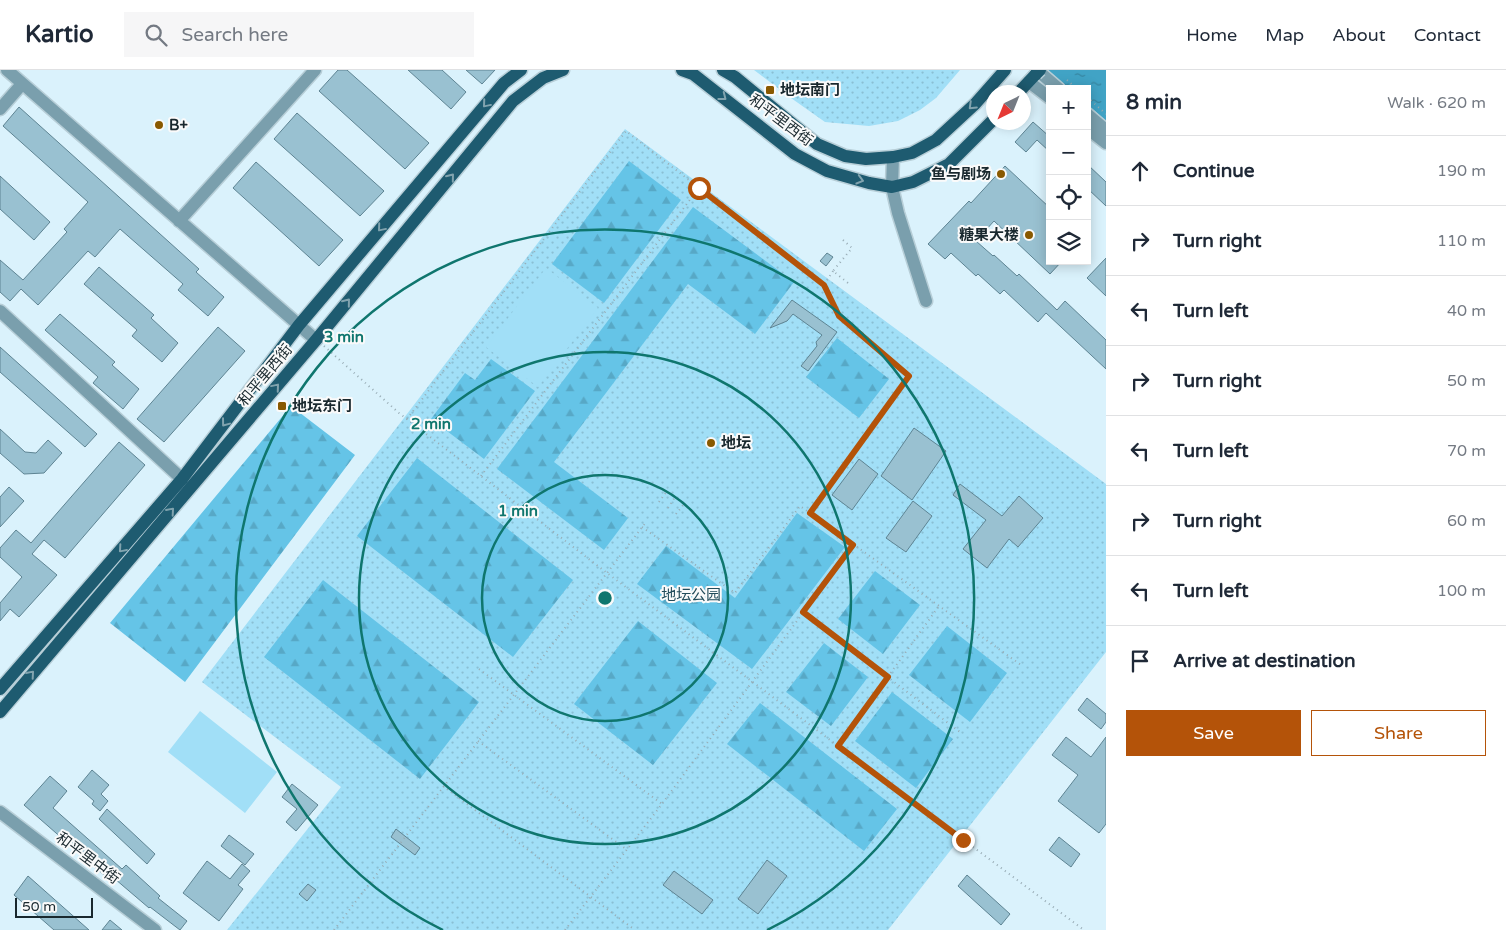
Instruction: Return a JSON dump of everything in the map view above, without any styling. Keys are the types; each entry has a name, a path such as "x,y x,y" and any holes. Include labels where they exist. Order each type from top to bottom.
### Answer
{"main road":[{"name":"和平里西街","path":"0,689 182,479 299,325 504,83 521,70"},
{"name":"和平里西街","path":"0,712 316,340 513,101 543,78 563,70"},
{"name":"和平里西街","path":"682,70 693,74 795,154 827,171 869,183 892,187 913,182 949,164 986,128"},
{"name":"和平里西街","path":"723,70 735,77 817,144 845,156 866,159 893,157 912,153 936,140 975,104 1005,70"},
{"path":"1026,85 1036,74"}],"street":[{"path":"7,70 316,340"},
{"path":"179,221 315,70"},
{"path":"1036,74 1052,85"},
{"path":"1036,74 1046,91"},
{"path":"0,109 22,84"},
{"path":"1091,117 1106,130"},
{"path":"1090,130 1106,143"},
{"path":"893,157 892,187 898,213 926,301"},
{"path":"0,311 182,479"},
{"name":"和平里中街","path":"0,812 155,930"}],"path":[{"path":"1091,101 1106,114"},
{"path":"408,419 626,131 824,285 839,316 909,376 810,513"},
{"path":"481,476 699,188"},
{"path":"824,285 852,248 842,240"},
{"path":"833,271 848,283"},
{"path":"316,340 408,419 607,573 1084,930"},
{"path":"659,502 667,491"},
{"path":"668,508 675,497"},
{"path":"676,514 684,504"},
{"path":"642,527 735,593 800,506 1021,665"},
{"path":"334,930 646,522"},
{"path":"565,930 662,804 853,545"},
{"path":"838,746 939,606"},
{"path":"803,612 960,732"},
{"path":"479,669 662,804"},
{"path":"478,741 626,849"},
{"path":"443,786 635,930"}],"green space":[{"path":"754,70 960,70 936,98 920,110 898,121 869,126 825,122"},
{"name":"地坛公园","path":"625,129 1106,484 1106,652 888,930 227,930 341,787 202,682"},
{"path":"629,161 681,200 604,303 552,264"},
{"path":"693,207 794,282 755,334 688,284 554,462 628,518 604,550 497,469"},
{"path":"546,268 598,308 538,387 486,347"},
{"path":"837,338 889,379 859,418 806,377"},
{"path":"491,359 535,391 484,459 431,419 465,373 475,380"},
{"path":"291,406 355,455 185,682 110,623"},
{"path":"417,458 573,580 513,657 357,536"},
{"path":"797,513 845,547 752,669 637,584 666,546 735,598"},
{"path":"875,571 920,605 883,654 838,619"},
{"path":"323,580 479,702 420,779 264,657"},
{"path":"638,621 717,683 653,765 574,704"},
{"path":"947,626 1007,673 970,722 909,675"},
{"path":"824,643 868,677 831,726 786,692"},
{"path":"892,692 953,739 916,788 855,741"},
{"path":"760,703 897,809 864,851 727,744"},
{"path":"200,711 277,772 245,813 168,752"}],"water":[{"path":"1048,70 1106,70 1106,121 1091,108 1091,85 1065,85"}],"building":[{"path":"338,70 347,70 429,143 405,169 319,91"},
{"path":"408,70 442,70 466,92 451,109"},
{"path":"466,70 495,70 482,84"},
{"path":"19,107 199,269 196,272 224,297 208,316 178,290 183,284 120,229 95,257 88,251 38,305 21,289 10,301 0,292 0,260 23,280 67,232 64,229 88,202 3,126"},
{"path":"297,113 384,191 360,216 274,139"},
{"path":"1033,122 1046,133 1046,148 1037,140 1026,152 1015,142 1026,130 1031,130"},
{"path":"256,162 343,240 319,266 233,188"},
{"path":"1005,166 1046,204 1046,265 1058,265 1050,274 994,221 976,241 1017,276 1019,274 1057,310 1065,301 1106,340 1106,369 1046,313 1038,322 1004,290 1000,294 978,274 976,276 951,253 945,259 928,244 969,201 971,203"},
{"path":"1091,168 1106,182 1106,206 1091,192"},
{"path":"0,176 50,222 34,240 0,209"},
{"path":"827,253 833,257 826,266 820,261"},
{"path":"1106,258 1106,296 1087,278"},
{"path":"99,267 154,315 151,318 178,343 162,362 132,336 137,330 84,284"},
{"path":"792,300 837,332 808,371 801,366 817,346 816,342 822,335 793,314 787,321 770,328"},
{"path":"60,314 115,362 112,365 139,389 123,409 93,383 98,377 45,330"},
{"path":"218,327 245,351 164,442 137,419"},
{"path":"0,347 97,434 85,447 0,372"},
{"path":"914,428 946,451 912,500 881,476"},
{"path":"0,429 25,452 36,453 48,440 62,453 44,473 24,474 0,453"},
{"path":"119,442 145,465 65,558 44,540 32,554 57,575 19,617 10,609 0,621 0,603 22,577 0,557 0,548 16,530 31,543"},
{"path":"859,459 878,474 852,510 832,495"},
{"path":"960,484 1002,516 1019,496 1043,518 1018,547 1009,539 987,568 963,549 986,520 953,495"},
{"path":"9,487 24,501 0,527 0,497"},
{"path":"913,501 932,516 906,552 886,538"},
{"path":"1087,698 1106,714 1106,722 1101,729 1078,710"},
{"path":"1066,737 1091,757 1106,737 1106,824 1099,833 1058,801 1078,775 1052,755"},
{"path":"92,770 109,785 101,794 108,801 100,811 92,804 94,801 78,787"},
{"path":"50,776 67,791 53,808 122,869 126,865 160,896 158,898 187,921 180,930 149,908 115,879 112,882 24,805"},
{"path":"292,784 318,805 296,831 286,822 297,809 282,797"},
{"path":"107,809 155,854 147,864 99,819"},
{"path":"396,829 420,848 415,855 391,837"},
{"path":"229,835 254,854 245,865 221,846"},
{"path":"1059,837 1080,854 1071,867 1049,850"},
{"path":"767,860 787,876 758,914 738,899"},
{"path":"207,861 230,879 242,864 250,871 238,885 243,889 219,921 183,893"},
{"path":"674,871 713,900 702,914 663,885"},
{"path":"967,875 1010,914 1001,925 958,886"},
{"path":"28,876 89,930 54,930 14,895"},
{"path":"308,884 316,890 307,901 299,894"},
{"path":"110,920 122,930 102,930"}],"place":[{"name":"地坛南门","path":"770,90"},
{"name":"B+","path":"159,125"},
{"name":"鱼与剧场","path":"1001,174"},
{"name":"糖果大楼","path":"1029,235"},
{"name":"地坛东门","path":"282,406"},
{"name":"地坛","path":"711,443"}],"route":[{"path":"699,188 824,285 839,316 909,376 810,513 853,545 803,612 888,677 838,746 963,840"}]}
